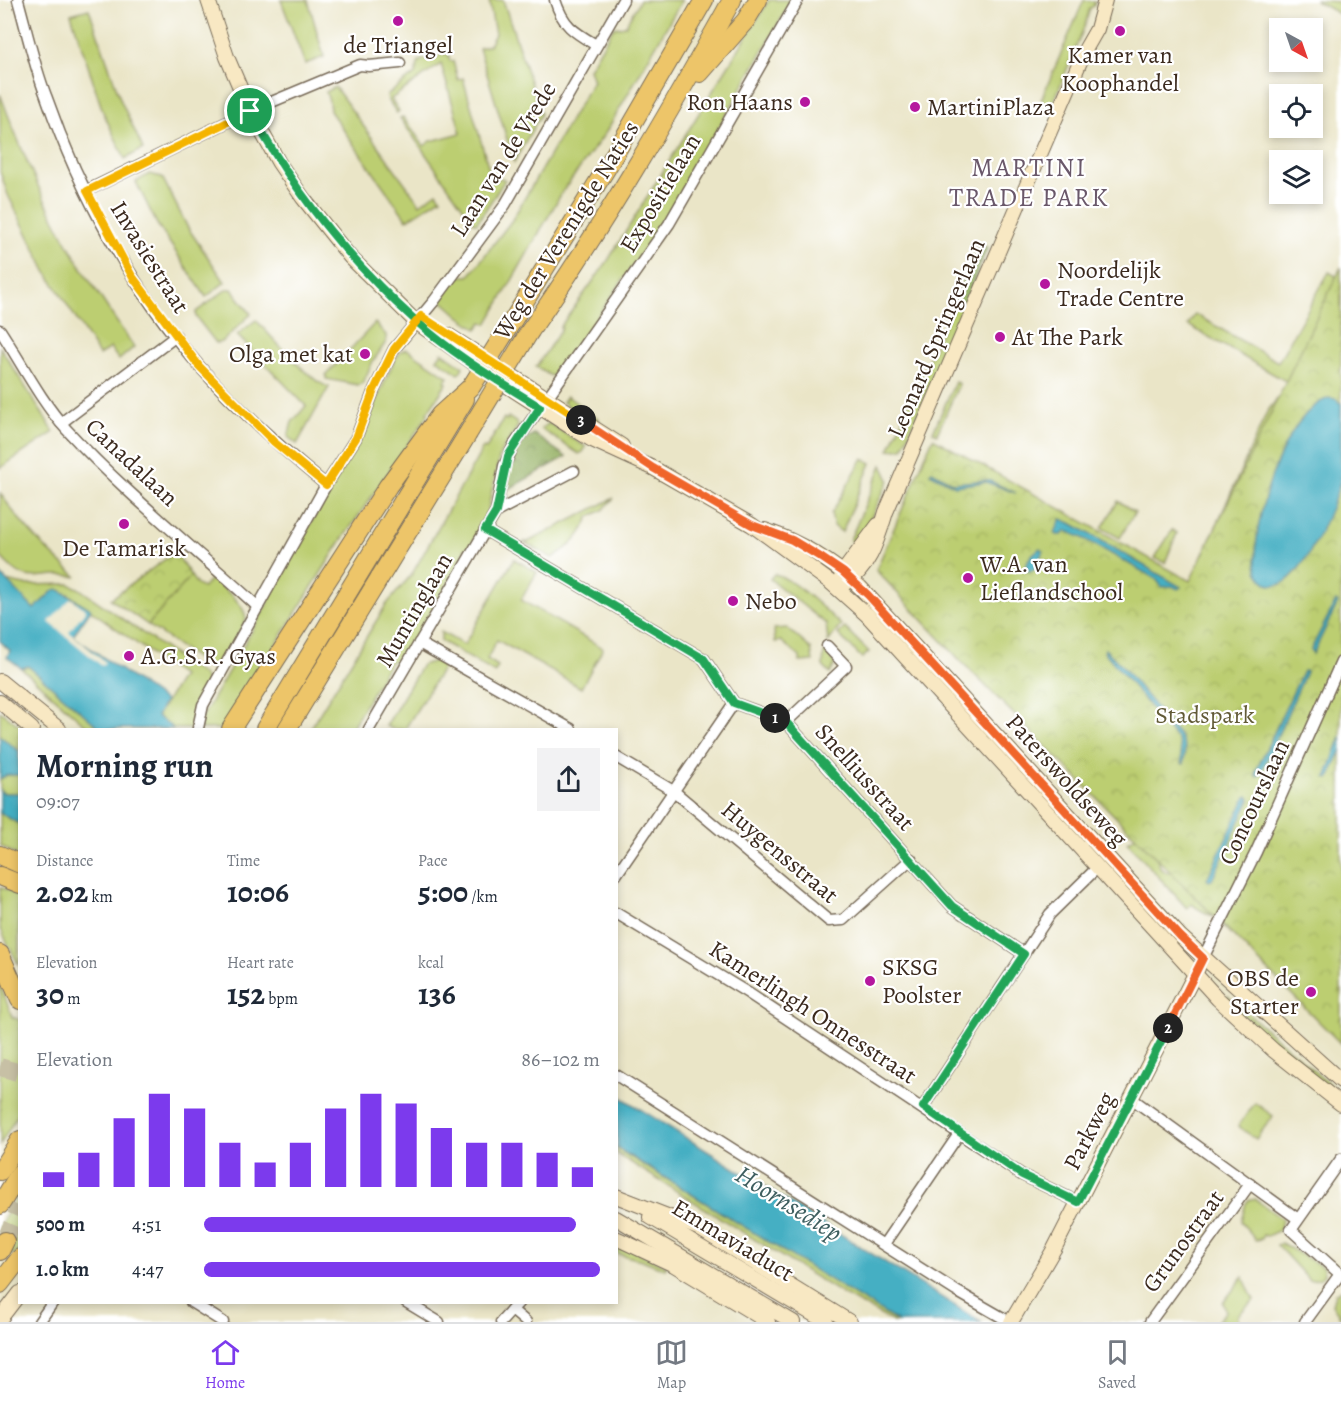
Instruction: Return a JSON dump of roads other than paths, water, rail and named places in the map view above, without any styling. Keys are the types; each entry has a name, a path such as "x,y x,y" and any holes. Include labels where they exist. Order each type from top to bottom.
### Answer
{"highway":[{"name":"Weg der Verenigde Naties","path":"445,420 471,387 513,320 606,168 704,0"},
{"name":"Weg der Verenigde Naties","path":"288,728 530,331 573,270 732,0"},
{"path":"673,103 746,20 758,0"},
{"path":"232,728 388,486 445,420"},
{"path":"266,728 445,420"},
{"path":"0,855 18,863"},
{"path":"0,876 18,883"},
{"path":"0,954 18,995"},
{"path":"0,1171 18,1143"},
{"path":"0,1205 18,1176"},
{"path":"0,1284 18,1261"}],"main road":[{"name":"Paterswoldseweg","path":"208,0 227,57 250,111 279,163 326,228 363,270 399,304 492,376 543,403 592,440 653,468 752,525 837,588 867,615 1218,999 1273,1050 1341,1104"},
{"name":"Leonard Springerlaan","path":"1085,50 1095,0"},
{"name":"Leonard Springerlaan","path":"837,588 848,576 864,565 876,544 886,512 1085,50 1097,29 1105,0"},
{"name":"Paterswoldseweg","path":"752,525 792,540 848,576 1180,936 1341,1081"},
{"path":"0,681 58,728"},
{"path":"0,702 31,728"},
{"name":"Parkweg","path":"1010,1322 1078,1202 1203,958"},
{"path":"618,1197 698,1228 850,1322"},
{"name":"Emmaviaduct","path":"618,1197 826,1322"},
{"name":"Emmaviaduct","path":"618,1219 793,1322"},
{"path":"618,1239 674,1265 768,1322"},
{"path":"0,1319 18,1296"}],"street":[{"name":"Invasiestraat","path":"18,0 33,59 68,154 132,276 176,336 226,395 274,442 326,485"},
{"path":"555,0 561,17 573,32 596,45"},
{"name":"Laan van de Vrede","path":"198,728 203,705 217,679 326,485 356,438 374,390 394,349 505,206 623,0"},
{"name":"Expositielaan","path":"543,403 669,224 798,0"},
{"path":"87,191 250,111 360,64 369,66 400,63"},
{"name":"Canadalaan","path":"0,330 61,423 117,479 258,607"},
{"path":"61,423 176,336"},
{"name":"Muntinglaan","path":"370,728 496,512 508,456 543,403"},
{"path":"496,512 574,471"},
{"path":"485,530 704,659 734,703 675,792 618,871"},
{"path":"419,643 569,728"},
{"path":"786,722 846,666 827,646"},
{"name":"Concourslaan","path":"1203,958 1256,852 1341,662"},
{"name":"Snelliusstraat","path":"734,703 786,722 952,906 1024,954"},
{"name":"Huygensstraat","path":"618,758 675,792 829,921 843,920 911,859"},
{"path":"923,1107 1050,914 1097,868"},
{"name":"Kamerlingh Onnesstraat","path":"618,914 748,993 923,1107 959,1134 1022,1175 1078,1202"},
{"path":"618,1076 956,1291 1010,1322"},
{"path":"1131,1098 1298,1219"},
{"path":"884,1244 959,1134"},
{"path":"1305,1322 1340,1275 1291,1230 1341,1159"},
{"name":"Grunostraat","path":"1150,1322 1250,1184"},
{"path":"39,1322 52,1304"},
{"path":"194,1304 223,1322"},
{"path":"409,1304 439,1322"},
{"path":"501,1322 516,1306 526,1322"}],"water":[{"path":"1329,398 1336,399 1341,404 1341,477 1338,489 1322,530 1310,552 1297,570 1284,582 1271,585 1259,575 1256,564 1257,534 1267,489 1276,465 1299,422 1313,407"},
{"path":"932,471 953,483 988,480 1016,493 986,482 955,486 930,473"},
{"path":"1061,519 1181,587 1178,589 1172,586 1162,587 1156,579 1083,538 1066,531 1062,535 1057,535 1055,533"},
{"path":"1040,548 1043,551 1034,570 1028,571 1025,569 1027,562"},
{"path":"0,574 34,609 58,589 91,609 73,636 165,701 157,716 173,728 100,728 28,666 21,668 7,657 10,651 0,641"},
{"path":"1336,601 1338,603 1313,654 1311,649"},
{"path":"1105,649 1122,666 1181,738 1185,748 1184,764 1177,739 1104,652"},
{"path":"1303,671 1306,672 1300,686 1260,775 1256,776 1256,771"},
{"path":"0,736 18,750 18,775 7,775 0,779"},
{"path":"1341,736 1341,751 1329,779 1326,778"},
{"path":"0,790 3,793 18,793 18,823 0,813"},
{"path":"1246,797 1250,799 1212,880 1209,881 1207,879"},
{"name":"Hoornsediep","path":"618,1095 981,1322 898,1322 618,1149"}],"tunnel":[{"path":"0,1067 18,1072"},
{"path":"5,1241 18,1212"}],"place":[{"name":"de Triangel","path":"398,21"},
{"name":"Kamer van Koophandel","path":"1120,31"},
{"name":"Ron Haans","path":"805,102"},
{"name":"MartiniPlaza","path":"915,107"},
{"name":"Noordelijk Trade Centre","path":"1045,284"},
{"name":"At The Park","path":"1000,337"},
{"name":"Olga met kat","path":"365,354"},
{"name":"De Tamarisk","path":"124,524"},
{"name":"W.A. van Lieflandschool","path":"968,578"},
{"name":"Nebo","path":"733,601"},
{"name":"A.G.S.R. Gyas","path":"129,656"},
{"name":"SKSG Poolster","path":"870,981"},
{"name":"OBS de Starter","path":"1311,992"}],"district":[{"name":"MARTINI TRADE PARK","path":"1029,182"}],"park label":[{"name":"Stadspark","path":"1205,715"}]}
